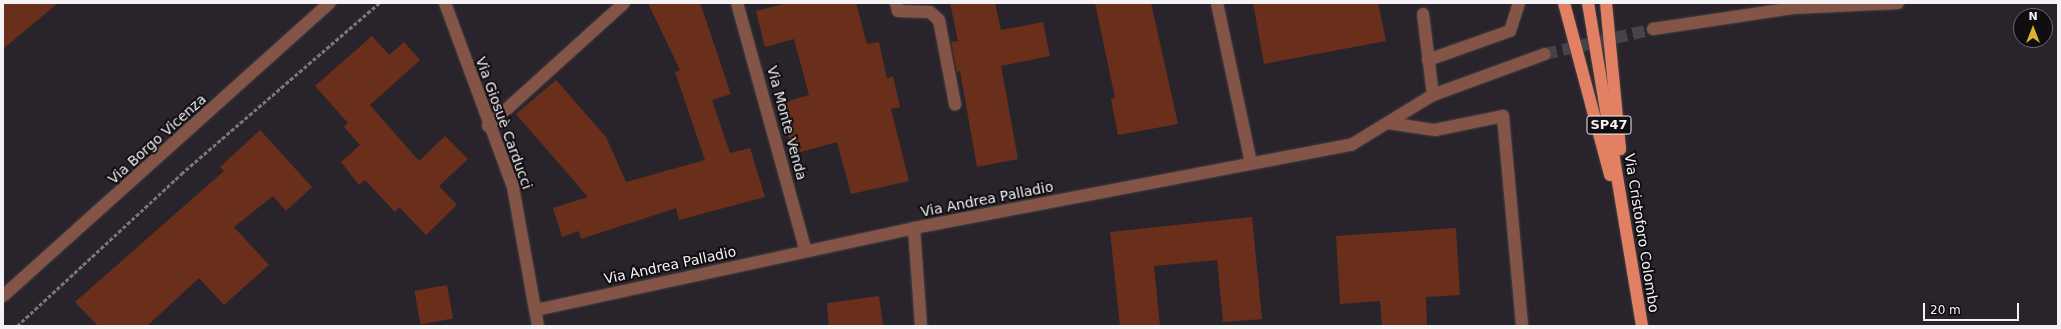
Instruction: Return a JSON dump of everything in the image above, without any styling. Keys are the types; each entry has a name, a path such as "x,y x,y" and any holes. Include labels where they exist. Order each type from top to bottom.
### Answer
{"main road":[{"path":"1564,3 1630,247"},
{"name":"Via Cristoforo Colombo","path":"1588,3 1642,326"},
{"path":"1606,3 1630,247"}],"street":[{"name":"Via Borgo Vicenza","path":"3,296 330,3"},
{"name":"Via Giosuè Carducci","path":"444,3 488,126 513,188 538,326"},
{"path":"488,126 624,3"},
{"name":"Via Monte Venda","path":"737,3 806,251"},
{"path":"896,3 898,11 930,12 939,20 955,104"},
{"path":"1217,3 1251,163"},
{"path":"1428,60 1510,31 1519,3"},
{"path":"1653,29 1794,8 1898,3"},
{"path":"1423,14 1433,95"},
{"name":"Via Andrea Palladio","path":"536,310 914,228 1351,145 1433,95 1544,54"},
{"path":"1388,123 1435,130 1503,116 1522,326"},
{"path":"914,228 921,326"}],"path":[{"path":"18,326 180,174 379,3"}],"building":[{"path":"3,3 58,3 3,49"},
{"path":"648,3 700,3 731,94 712,100 730,153 750,148 765,197 679,220 676,208 581,239 579,231 562,237 553,208 588,197 516,114 556,80 606,137 626,182 705,160 675,72 680,70"},
{"path":"787,3 856,3 867,44 879,42 887,79 893,76 900,107 891,109 909,181 851,194 837,142 793,154 779,104 809,95 794,39 765,47 756,11"},
{"path":"950,3 995,3 1001,30 1043,22 1050,56 1001,66 1018,159 977,167 960,71 957,72 951,42 958,41"},
{"path":"1095,3 1151,3 1178,124 1118,135 1111,99 1115,98"},
{"path":"1253,3 1378,3 1386,41 1264,64"},
{"path":"372,36 389,55 404,42 420,60 370,105 419,161 445,136 468,159 439,186 457,205 426,235 399,207 395,212 365,180 359,185 341,162 360,145 344,127 348,123 315,86"},
{"path":"260,130 312,187 286,211 273,196 234,227 269,265 224,305 199,278 147,326 98,326 75,302 224,171 220,167"},
{"path":"1252,217 1262,319 1223,322 1217,260 1154,266 1160,326 1120,326 1110,232"},
{"path":"1456,228 1460,295 1426,297 1427,326 1382,326 1380,301 1340,304 1336,236"},
{"path":"447,285 453,318 420,324 415,291"},
{"path":"879,296 883,326 829,326 827,303"}],"tunnel":[{"path":"1545,54 1653,29"}]}
